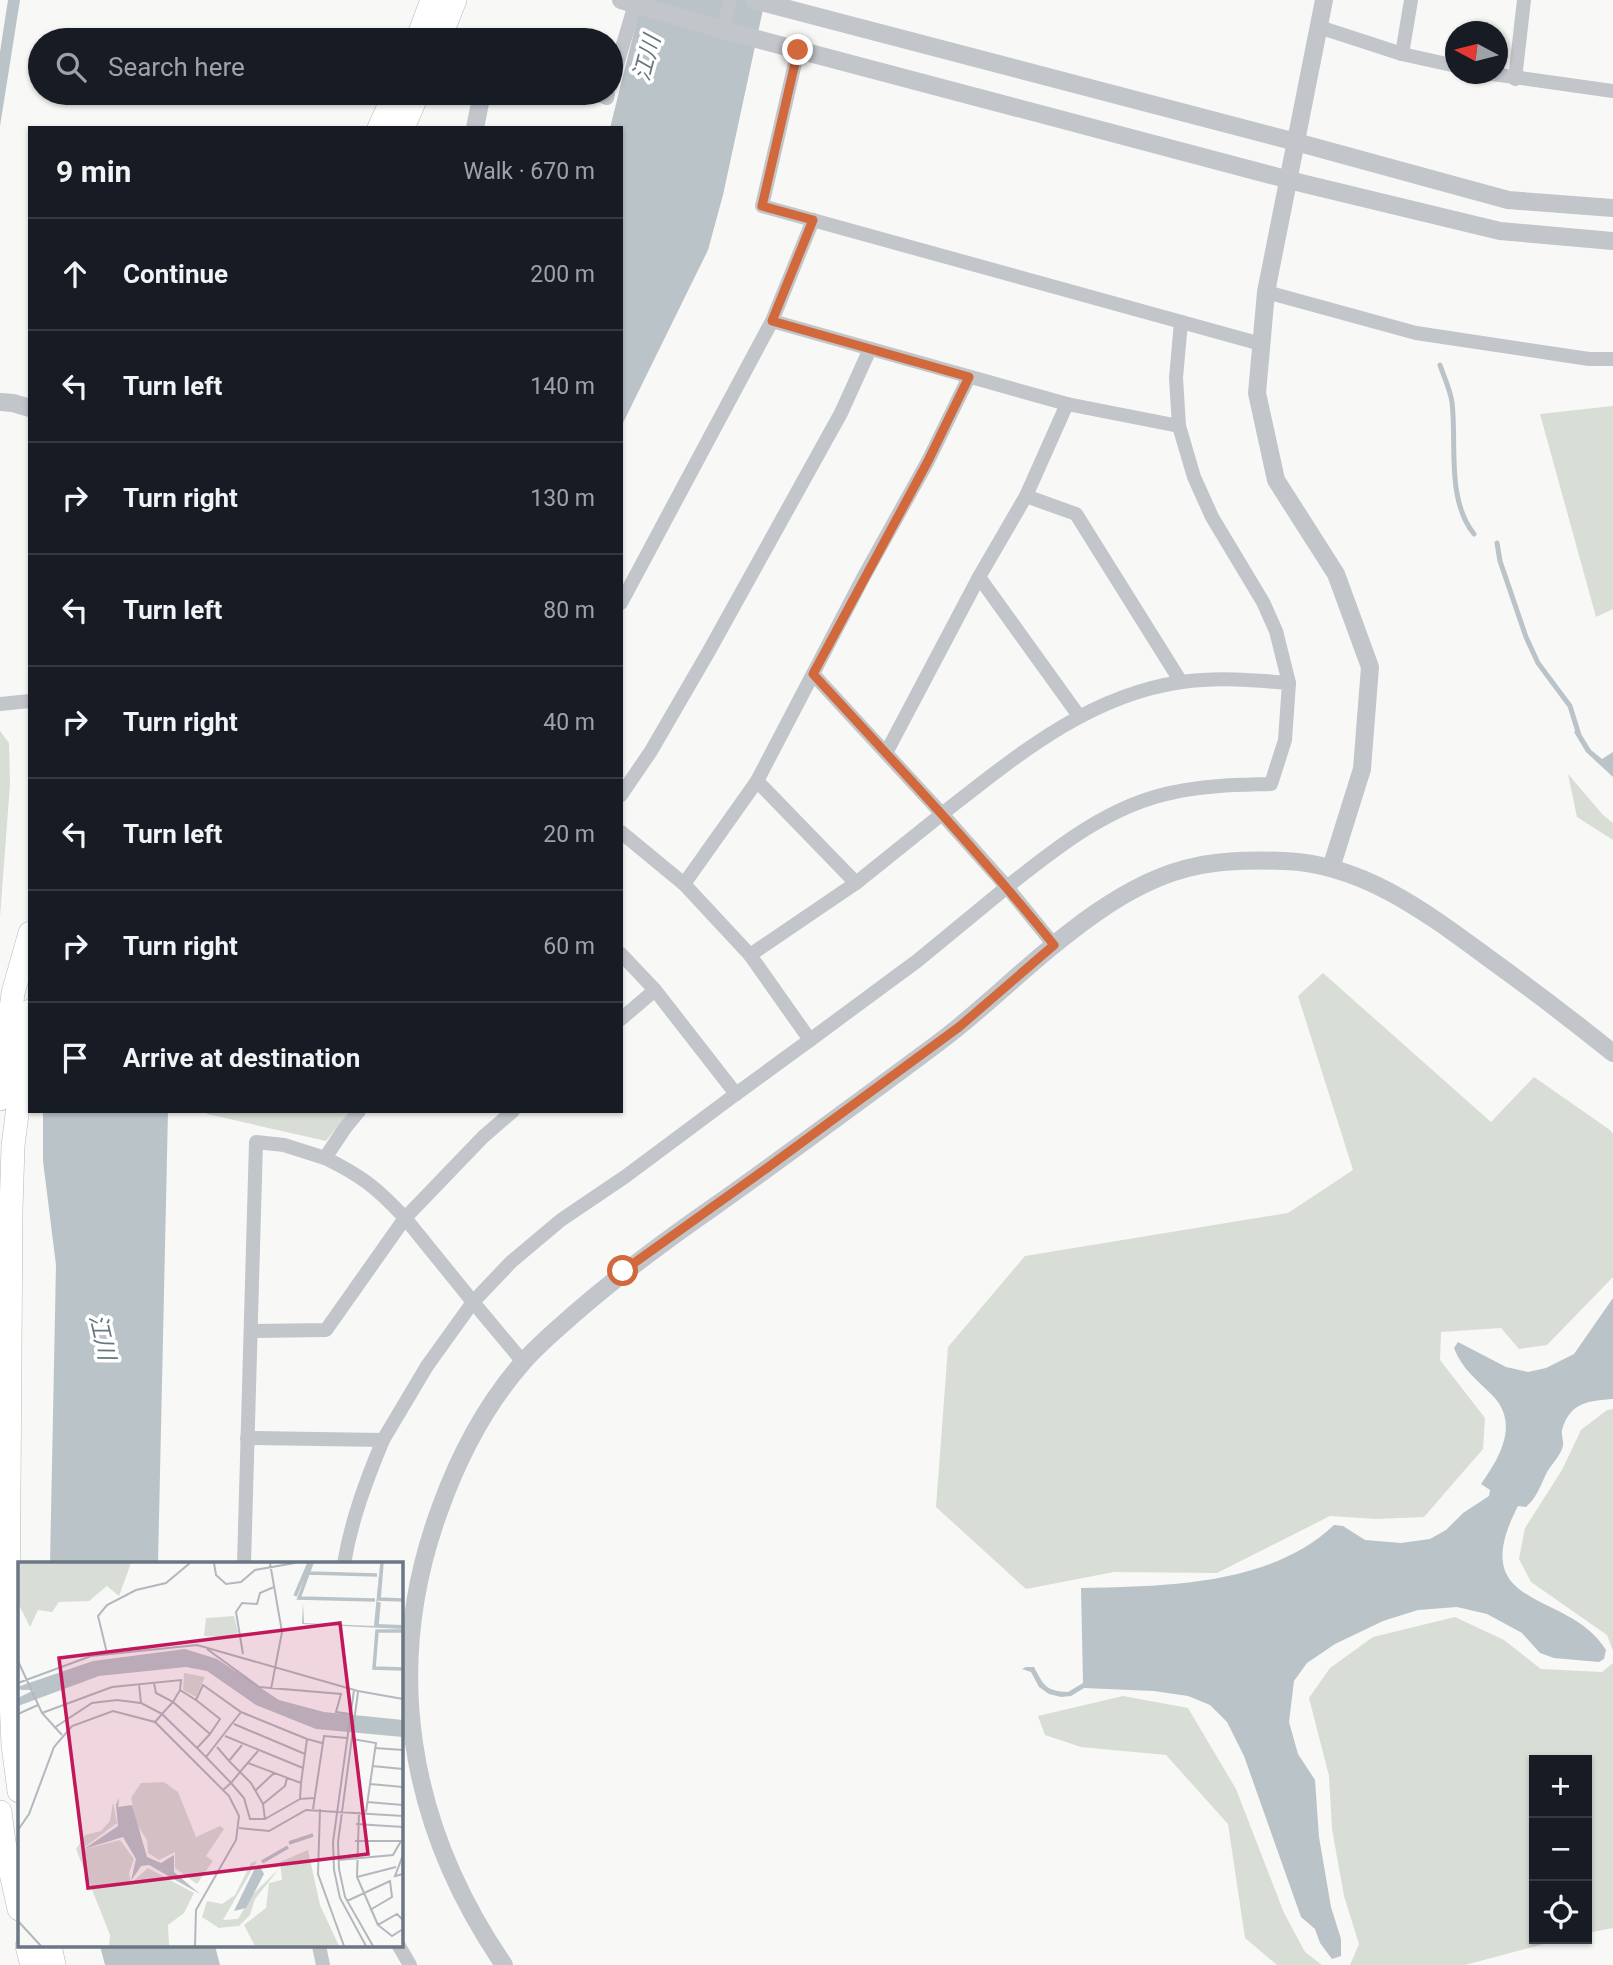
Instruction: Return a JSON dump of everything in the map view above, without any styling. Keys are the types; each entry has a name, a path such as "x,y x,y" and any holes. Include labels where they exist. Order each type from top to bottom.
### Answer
{"main road":[{"path":"421,28 432,0"},
{"path":"444,28 455,0"},
{"path":"380,126 390,105"},
{"path":"404,126 413,105"},
{"path":"0,1099 13,993 28,940"},
{"path":"18,1783 4,1633 12,1158 28,1027"},
{"path":"0,1812 18,1905"},
{"path":"28,1948 32,1965"}],"street":[{"path":"723,30 730,0"},
{"path":"754,0 810,7 1508,200 1613,208"},
{"path":"1324,0 1266,292 1257,393 1276,480 1336,575 1370,667 1362,769 1331,868"},
{"path":"1402,54 1411,0"},
{"path":"1515,79 1524,0"},
{"path":"623,28 628,2 723,30 1287,180 1500,232 1613,242"},
{"path":"1319,27 1402,54 1445,64"},
{"path":"798,50 762,206 1261,344"},
{"path":"1508,77 1613,90"},
{"path":"475,126 480,105"},
{"path":"623,599 772,321 813,220"},
{"path":"1266,292 1416,333 1589,359 1613,359"},
{"path":"772,321 1067,404 1179,426"},
{"path":"344,1562 348,1536 383,1440 427,1366 473,1302 511,1262 561,1220 626,1176 916,961 1050,852 1077,834 1128,808 1171,792 1213,785 1271,784 1284,740 1289,683 1276,631 1263,602 1212,517 1194,477 1179,426 1176,378 1181,321"},
{"path":"623,792 651,751 716,639 841,413 870,349"},
{"path":"684,884 757,781 928,461 969,377"},
{"path":"0,402 28,407"},
{"path":"886,753 979,577 1026,496 1067,404"},
{"path":"1026,496 1076,514 1181,682"},
{"path":"979,577 1079,716"},
{"path":"813,674 1007,887 1054,945"},
{"path":"750,954 856,883 1030,745 1079,716 1126,696 1181,682 1233,679 1289,683"},
{"path":"0,704 28,701"},
{"path":"757,781 856,883"},
{"path":"623,834 684,884 750,954 810,1040"},
{"path":"504,1965 485,1937 454,1880 435,1834 424,1796 408,1694 409,1642 418,1582 431,1532 457,1463 488,1411 523,1362 623,1271 959,1027 1054,945 1099,911 1147,882 1196,866 1289,861 1331,868 1379,886 1416,907 1557,1008 1613,1053"},
{"path":"623,956 655,990 736,1094"},
{"path":"623,1017 655,990"},
{"path":"325,1158 357,1113"},
{"path":"251,1331 326,1330 405,1218 483,1137 511,1113"},
{"path":"244,1562 256,1142 285,1145 325,1158 353,1171 377,1189 405,1218 523,1362"},
{"path":"247,1438 383,1440"},
{"path":"400,1948 410,1965"}],"shaded area":[{"path":"1613,406 1613,609 1596,617 1540,414"},
{"path":"0,731 9,743 10,784 0,917"},
{"path":"1568,774 1613,823 1613,840 1577,817"},
{"path":"1323,973 1491,1122 1534,1077 1610,1130 1613,1134 1613,1277 1547,1345 1519,1349 1501,1328 1441,1332 1440,1360 1485,1418 1483,1449 1424,1517 1376,1519 1330,1516 1217,1573 1114,1572 1026,1589 936,1507 948,1347 1025,1256 1288,1213 1353,1170 1298,996"},
{"path":"207,1113 348,1113 326,1141"},
{"path":"1613,1409 1613,1651 1607,1635 1531,1582 1519,1559 1525,1528 1562,1470 1581,1430 1607,1410"},
{"path":"1455,1617 1504,1640 1541,1669 1602,1672 1613,1663 1613,1928 1592,1932 1592,1755 1529,1755 1529,1944 1544,1944 1465,1965 1350,1965 1359,1944 1344,1896 1332,1829 1329,1776 1309,1698 1330,1668 1373,1637"},
{"path":"1123,1696 1188,1708 1236,1789 1284,1913 1305,1952 1322,1965 1277,1965 1245,1938 1228,1824 1166,1755 1081,1747 1045,1735 1038,1716"}],"water":[{"path":"8,0 20,0 0,126 0,52"},
{"name":"江川","path":"642,0 765,0 723,195 708,250 623,423 623,126 610,126 616,105 623,105 623,76"},
{"path":"1578,729 1591,750 1602,759 1613,752 1613,777 1586,752 1574,732"},
{"name":"江川","path":"43,1113 168,1113 158,1562 50,1562 56,1265 43,1161"},
{"path":"1613,1298 1613,1399 1581,1405 1575,1408 1565,1421 1560,1454 1533,1499 1526,1507 1518,1506 1504,1540 1503,1565 1512,1582 1527,1595 1589,1631 1606,1650 1604,1659 1599,1662 1554,1658 1540,1653 1522,1633 1487,1614 1457,1607 1418,1610 1383,1621 1335,1644 1307,1663 1294,1681 1289,1722 1298,1754 1315,1780 1319,1837 1331,1907 1341,1939 1341,1956 1332,1959 1320,1943 1315,1929 1301,1917 1244,1756 1227,1722 1210,1705 1188,1696 1154,1691 1084,1688 1071,1696 1061,1697 1049,1694 1039,1687 1031,1672 1022,1669 1034,1667 1043,1683 1050,1689 1068,1692 1083,1683 1081,1588 1181,1583 1248,1571 1279,1560 1308,1545 1334,1525 1343,1526 1365,1540 1401,1543 1430,1539 1446,1530 1463,1513 1489,1496 1490,1490 1481,1484 1495,1463 1506,1428 1500,1406 1470,1374 1457,1355 1454,1348 1458,1342 1506,1367 1528,1372 1546,1368 1574,1354"},
{"path":"101,1948 216,1948 220,1965 105,1965"}],"waterway":[{"path":"1440,365 1452,402 1454,471 1459,505 1474,534"},
{"path":"1497,543 1500,561 1526,637 1538,663 1570,706 1579,735"}],"route":[{"path":"623,1271 959,1027 1054,945 1007,887 813,674 928,461 969,377 772,321 813,220 762,206 798,50"}]}
